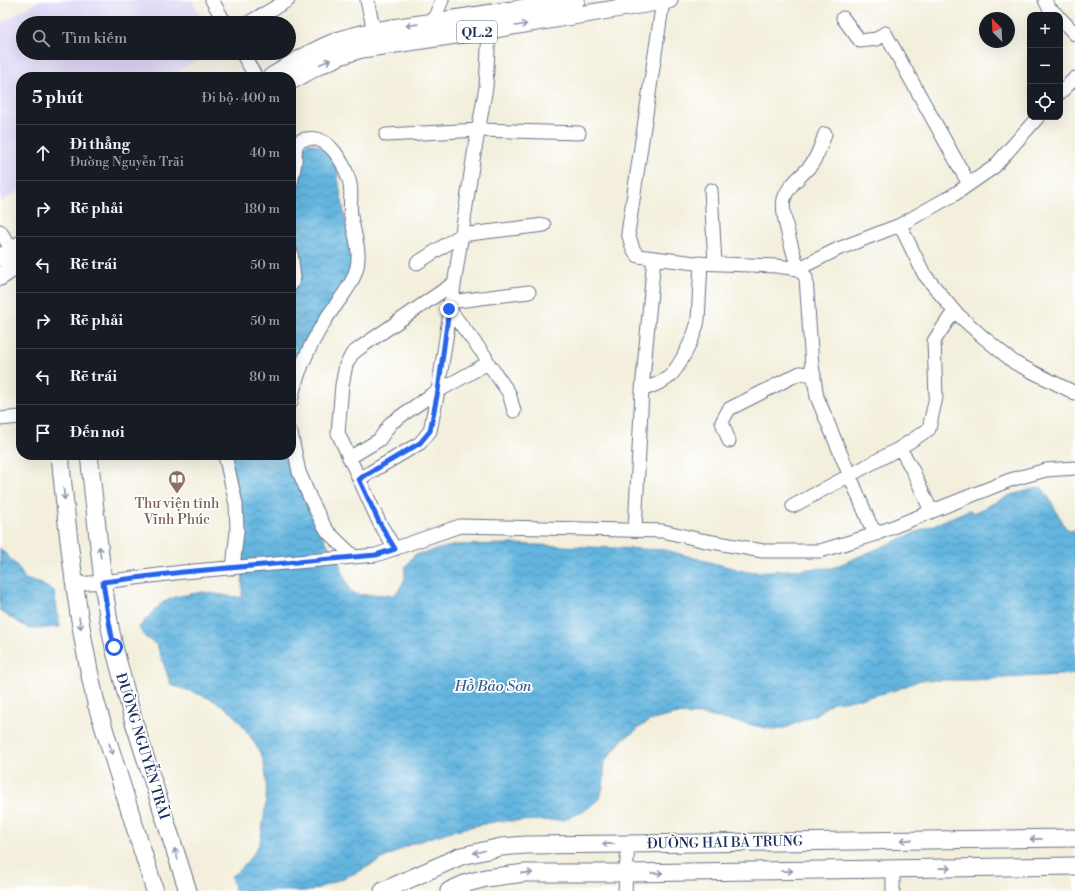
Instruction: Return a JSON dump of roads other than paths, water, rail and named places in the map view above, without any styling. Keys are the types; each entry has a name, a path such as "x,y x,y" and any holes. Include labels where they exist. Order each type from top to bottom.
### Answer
{"main road":[{"name":"QL.2","path":"279,72 315,50 339,40 374,31 576,0"},
{"name":"QL.2","path":"296,79 318,66 340,56 362,49 489,30 666,0"},
{"path":"0,277 15,255"},
{"path":"61,460 74,584 84,650 96,703 155,891"},
{"name":"ĐƯỜNG NGUYỄN TRÃI","path":"90,460 109,622 126,694 188,891"},
{"name":"ĐƯỜNG HAI BÀ TRƯNG","path":"384,891 461,856 501,847 526,845 1075,838"},
{"path":"449,891 467,883 486,878 525,873 893,870 1075,866"}],"street":[{"path":"212,0 221,16"},
{"path":"260,16 288,0"},
{"path":"367,0 374,31"},
{"path":"425,40 442,0"},
{"path":"666,0 628,234 633,250 638,256 654,258 701,263 777,266 798,269 806,276 817,397 870,524 877,534"},
{"path":"1045,0 1049,8 1054,12"},
{"path":"843,18 860,41 877,39 885,33 969,184"},
{"path":"1063,21 1075,34"},
{"path":"359,479 420,443 430,431 438,391 461,235 486,86 489,30"},
{"path":"246,60 253,72"},
{"path":"1063,91 1075,78"},
{"path":"798,269 838,249 900,225 955,194 994,167 1035,120"},
{"path":"386,135 478,130 579,133"},
{"path":"798,269 785,221 784,201 787,192 817,155 825,134"},
{"path":"296,146 299,142 305,139 317,139 329,145 341,162 350,182 351,216 358,247 358,258 357,267 348,286 325,320 313,342 296,383"},
{"path":"711,190 715,264"},
{"path":"417,263 461,235 544,225"},
{"path":"900,225 924,274 954,310 983,337 1015,363 1075,393"},
{"path":"0,230 15,255"},
{"path":"635,530 642,390 654,258"},
{"path":"642,390 670,377 677,368 694,335 698,320 701,263"},
{"path":"395,549 379,522 338,433 342,385 346,365 350,356 361,347 454,283"},
{"path":"450,305 529,292"},
{"path":"450,305 485,356 488,364 509,393 514,411"},
{"path":"793,506 900,448 929,429 936,397 934,341 954,310"},
{"path":"349,458 379,440 391,423 438,391 488,364"},
{"path":"729,441 722,422 729,409 800,373 814,375"},
{"path":"0,420 16,418"},
{"path":"900,448 914,471 932,511"},
{"path":"296,455 300,472 310,498 323,524 350,557"},
{"path":"226,460 236,504 236,568"},
{"path":"74,584 183,572 376,555 460,526 663,531 701,540 763,551 820,552 877,534 1010,480 1046,470 1075,468"},
{"path":"625,891 628,844"},
{"path":"893,870 893,891"}],"water":[{"path":"308,143 324,147 338,164 338,178 353,264 343,287 296,368 296,286 299,267 296,247 296,176 299,150"},
{"name":"Hồ Bảo Sơn","path":"231,460 292,460 312,518 340,565 351,593 361,595 392,596 399,590 405,579 405,568 414,555 456,545 511,544 665,550 747,572 832,568 969,510 973,513 1011,495 1041,487 1049,498 1065,527 1070,531 1075,530 1075,674 973,680 920,680 896,690 860,699 833,702 816,714 788,727 776,730 704,715 677,714 649,721 622,740 605,761 603,787 600,798 583,812 563,820 498,821 451,831 411,844 358,872 311,891 235,891 231,876 248,861 258,846 260,840 265,813 266,795 266,777 263,760 249,735 231,712 217,702 171,685 157,645 145,637 139,628 162,603 175,597 203,592 242,598 243,553 240,509"},
{"path":"0,548 18,567 25,579 41,584 54,591 60,627 30,629 0,611"}],"place":[{"name":"Thư viện tỉnh Vĩnh Phúc","path":"177,494"}]}
